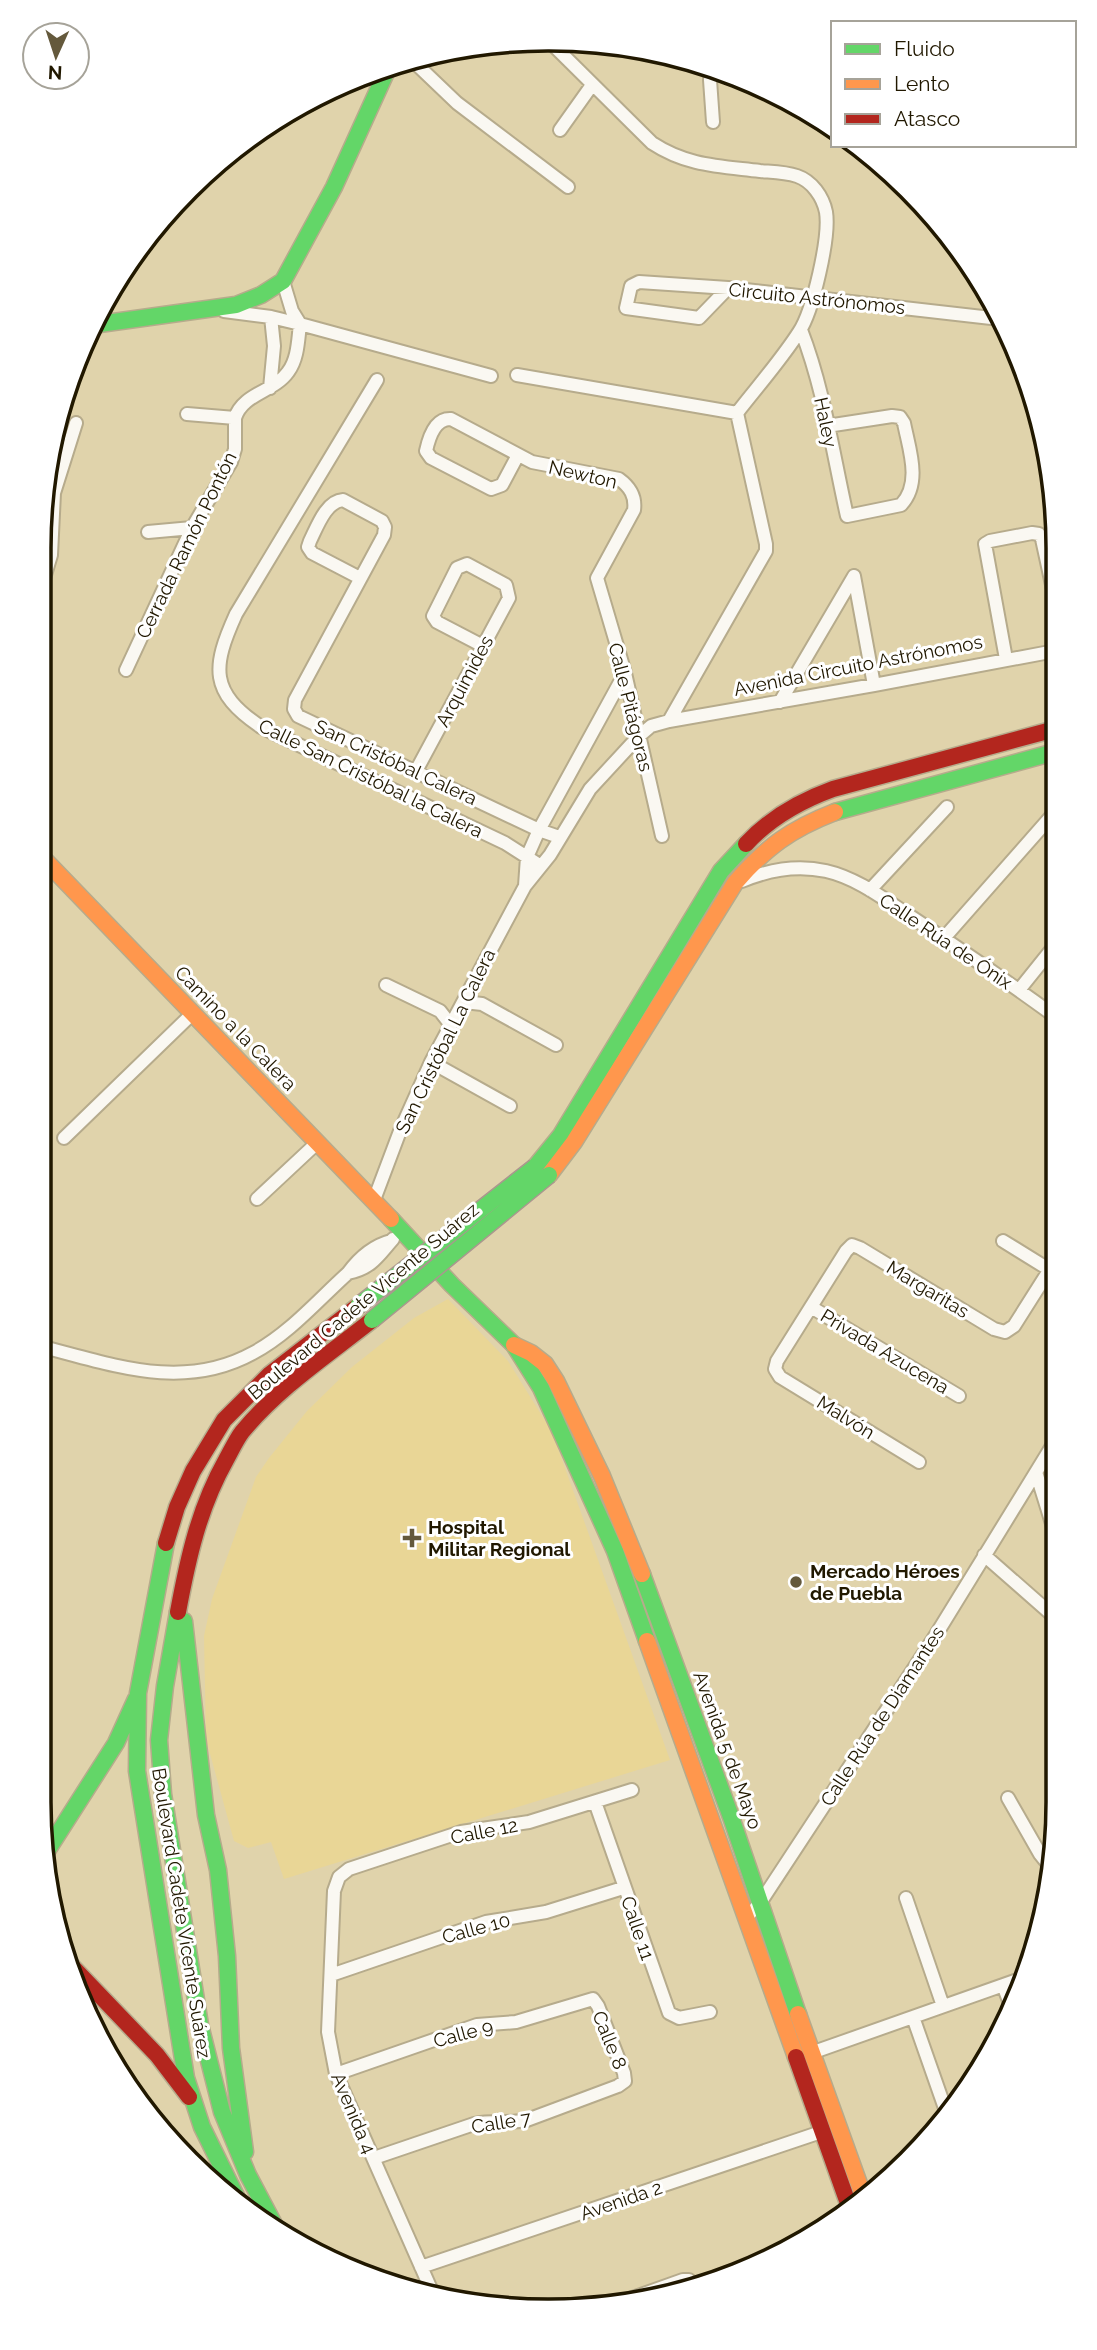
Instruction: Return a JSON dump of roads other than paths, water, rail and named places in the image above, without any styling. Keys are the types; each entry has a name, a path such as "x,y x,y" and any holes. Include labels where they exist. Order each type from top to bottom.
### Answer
{"main road":[{"path":"105,323 236,305 261,295 283,281 334,187 383,79"},
{"name":"Boulevard Cadete Vicente Suárez","path":"230,2184 193,2103 181,2052 137,1771 138,1693 163,1553 177,1507 193,1471 224,1420 270,1374 542,1171 561,1135 721,871 758,830 804,800 833,789 1046,731"},
{"name":"Boulevard Cadete Vicente Suárez","path":"267,2212 248,2175 222,2112 208,2063 163,1794 159,1740 165,1686 188,1558 200,1514 216,1477 241,1433 286,1388 372,1320 574,1142 735,883 754,861 778,840 802,825 839,810 1046,754"},
{"name":"Camino a la Calera","path":"51,868 374,1200 397,1236"},
{"name":"Avenida 5 de Mayo","path":"397,1236 514,1345 541,1388 586,1484 615,1551 655,1670 847,2200"},
{"name":"Avenida 5 de Mayo","path":"514,1345 545,1364 556,1381 602,1476 635,1555 860,2188"},
{"path":"586,1484 602,1476"},
{"path":"184,1586 186,1649 206,1815 218,1870 227,1956 231,2048 242,2114 248,2175"},
{"path":"53,1842 116,1743 138,1693"},
{"path":"84,1979 157,2055 193,2103"},
{"path":"768,1984 786,1980"},
{"path":"842,2187 860,2188"}],"street":[{"path":"559,51 652,143 667,153 703,164 788,174 801,178 813,187 821,198 826,213 826,233 813,298 801,330 737,413"},
{"path":"420,68 457,103 568,187"},
{"path":"710,78 713,122"},
{"path":"560,130 592,85"},
{"path":"187,414 235,418 238,409 245,402 271,388 287,373 293,364 300,324 289,303 283,281"},
{"name":"Circuito Astrónomos","path":"728,288 704,314 694,318 626,308 634,282 728,288 990,318"},
{"path":"210,310 271,317 491,376"},
{"path":"271,317 274,346 271,388"},
{"name":"Haley","path":"801,330 812,358 827,426 847,516 894,508 905,500 914,473 905,423 900,417 827,426"},
{"path":"517,375 737,413"},
{"name":"Calle San Cristóbal la Calera","path":"377,380 236,614 223,643 218,667 223,692 239,713 261,727 493,838 541,866"},
{"path":"669,721 766,551 737,413"},
{"name":"Cerrada Ramón Pontón","path":"126,670 192,528 231,462 235,449 235,418"},
{"name":"Newton","path":"518,455 502,485 491,489 431,458 426,451 439,422 445,418 451,419 532,462 619,480 627,485 633,493 634,510 597,578"},
{"path":"54,492 76,423"},
{"path":"51,555 54,496"},
{"path":"336,500 343,500 382,522 385,527 384,535 360,578 312,553 308,547 330,505 336,500"},
{"path":"148,532 192,528"},
{"path":"1006,659 985,544 1032,533 1039,534 1046,557"},
{"name":"Arquimides","path":"416,771 509,598 506,585 467,564 461,565 433,617 437,622 483,646"},
{"path":"780,702 854,576 874,685"},
{"name":"San Cristóbal Calera","path":"360,578 295,700 294,709 298,716 559,837"},
{"name":"Calle Pitágoras","path":"597,578 625,673 662,836"},
{"name":"Avenida Circuito Astrónomos","path":"541,866 590,789 651,726 1046,652"},
{"path":"527,857 539,830 625,673"},
{"path":"870,890 947,807"},
{"path":"944,938 1046,822"},
{"name":"San Cristóbal La Calera","path":"525,886 527,857"},
{"name":"San Cristóbal La Calera","path":"374,1200 400,1130 431,1062 525,886 541,866"},
{"name":"Calle Rúa de Ónix","path":"735,883 777,871 810,869 840,875 870,890 944,938 1046,1010"},
{"path":"1019,990 1046,956"},
{"path":"386,985 440,1011 451,1025"},
{"path":"464,1002 482,1004 556,1045"},
{"path":"64,1138 192,1014"},
{"path":"431,1062 510,1106"},
{"path":"257,1199 318,1142"},
{"path":"51,1349 142,1371 169,1374 197,1372 226,1365 254,1353 275,1339 348,1273 357,1261 397,1236"},
{"path":"1003,1241 1046,1268"},
{"name":"Margaritas","path":"811,1307 852,1245 994,1329 1005,1332 1014,1326 1046,1276"},
{"name":"Malvón","path":"811,1307 777,1361 775,1369 780,1377 919,1462"},
{"name":"Privada Azucena","path":"811,1307 960,1396"},
{"name":"Calle Rúa de Diamantes","path":"746,1917 760,1903 934,1638 1046,1456"},
{"path":"1036,1472 1046,1504"},
{"path":"984,1555 1046,1609"},
{"name":"Calle 12","path":"339,1877 349,1869 461,1832 529,1822 632,1790"},
{"path":"1008,1798 1043,1857"},
{"name":"Calle 11","path":"595,1802 669,2013 679,2018 710,2012"},
{"name":"Avenida 4","path":"339,1877 334,1891 328,2032 336,2074 429,2284"},
{"name":"Calle 10","path":"331,1975 486,1922 547,1912 623,1888"},
{"path":"906,1898 943,2006"},
{"path":"811,2053 1012,1982"},
{"path":"1003,1985 1007,1995"},
{"name":"Calle 9","path":"336,2074 478,2025 516,2022 593,2000"},
{"name":"Calle 8","path":"593,2000 598,2006 625,2081"},
{"path":"913,2017 944,2104"},
{"name":"Calle 7","path":"374,2158 486,2121 527,2120 625,2081"},
{"name":"Avenida 2","path":"421,2267 821,2132"}],"place":[{"name":"Hospital Militar Regional","path":"412,1538"},
{"name":"Mercado Héroes de Puebla","path":"796,1582"}]}
